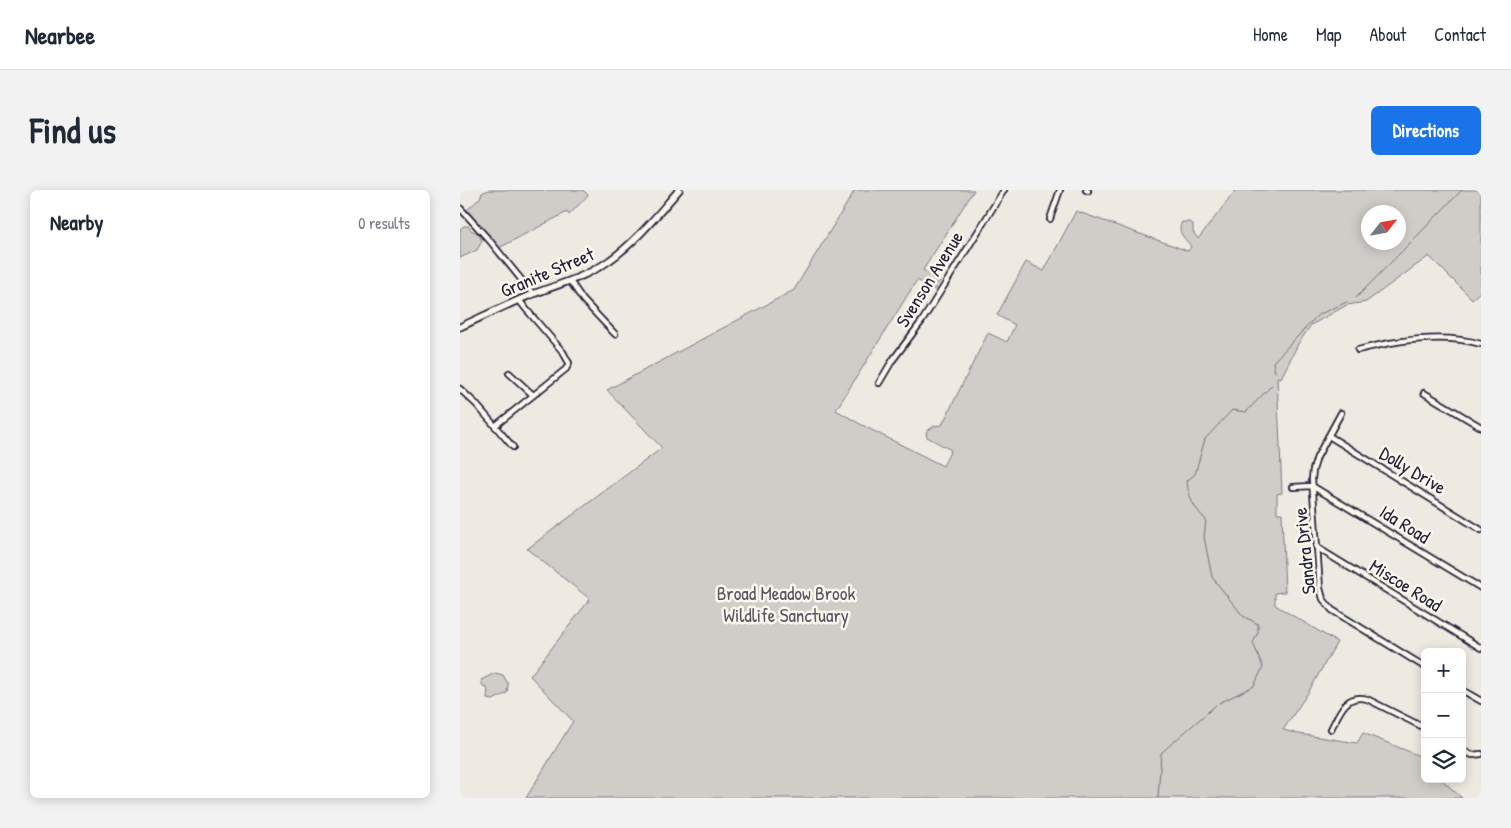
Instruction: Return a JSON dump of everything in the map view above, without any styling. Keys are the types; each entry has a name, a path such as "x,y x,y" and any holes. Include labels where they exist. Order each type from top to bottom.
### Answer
{"street":[{"name":"Granite Street","path":"460,327 533,294 570,281 596,269 630,245 679,190"},
{"name":"Svenson Avenue","path":"879,383 922,321 1004,190"},
{"path":"1050,219 1060,190"},
{"path":"460,208 533,294"},
{"path":"570,281 583,300 616,334"},
{"path":"495,426 569,366 569,361 519,300"},
{"path":"1358,350 1387,343 1445,338 1481,344"},
{"path":"509,373 533,395"},
{"path":"460,389 513,447"},
{"path":"1424,393 1481,427"},
{"name":"Sandra Drive","path":"1341,413 1315,462 1313,470 1312,486 1321,595 1329,608 1421,665"},
{"name":"Dolly Drive","path":"1329,436 1481,530"},
{"path":"1293,487 1312,486"},
{"name":"Ida Road","path":"1312,486 1481,588"},
{"name":"Miscoe Road","path":"1316,546 1481,648"},
{"path":"1466,692 1481,701"},
{"path":"1331,730 1345,703 1358,697 1367,699 1421,726"},
{"path":"1466,752 1472,755 1480,755"}],"green space":[{"path":"489,190 583,190 588,195 569,215 567,212 499,248 467,210 480,198 482,193"},
{"name":"Broad Meadow Brook Wildlife Sanctuary","path":"855,190 974,190 923,270 940,281 934,290 917,280 836,410 943,466 951,450 927,437 926,432 934,426 942,425 988,333 1007,342 1015,325 997,315 1026,262 1044,271 1076,211 1188,251 1191,247 1182,236 1180,226 1182,222 1193,224 1193,232 1198,239 1236,190 1481,190 1481,291 1472,299 1429,256 1366,302 1347,305 1311,325 1298,344 1281,378 1277,377 1282,493 1277,494 1277,513 1282,513 1285,592 1275,593 1275,605 1337,642 1308,693 1283,730 1357,743 1363,733 1421,756 1421,783 1445,783 1462,798 526,798 573,721 530,676 590,599 527,549 662,448 607,390 794,290"},
{"path":"468,226 479,234 482,241 477,250 460,258 460,229"},
{"path":"495,673 503,675 508,684 507,693 493,700 487,699 488,689 483,686 481,680"}],"waterway":[{"path":"1356,298 1462,190"},
{"path":"1275,372 1273,362 1318,315 1347,302"},
{"path":"1219,703 1254,686 1263,667 1253,643 1258,632 1258,624 1243,616 1212,577 1204,537 1206,520 1192,502 1187,481 1195,474 1205,439 1232,410 1246,412 1272,385"},
{"path":"1158,798 1161,753 1216,705"}]}
